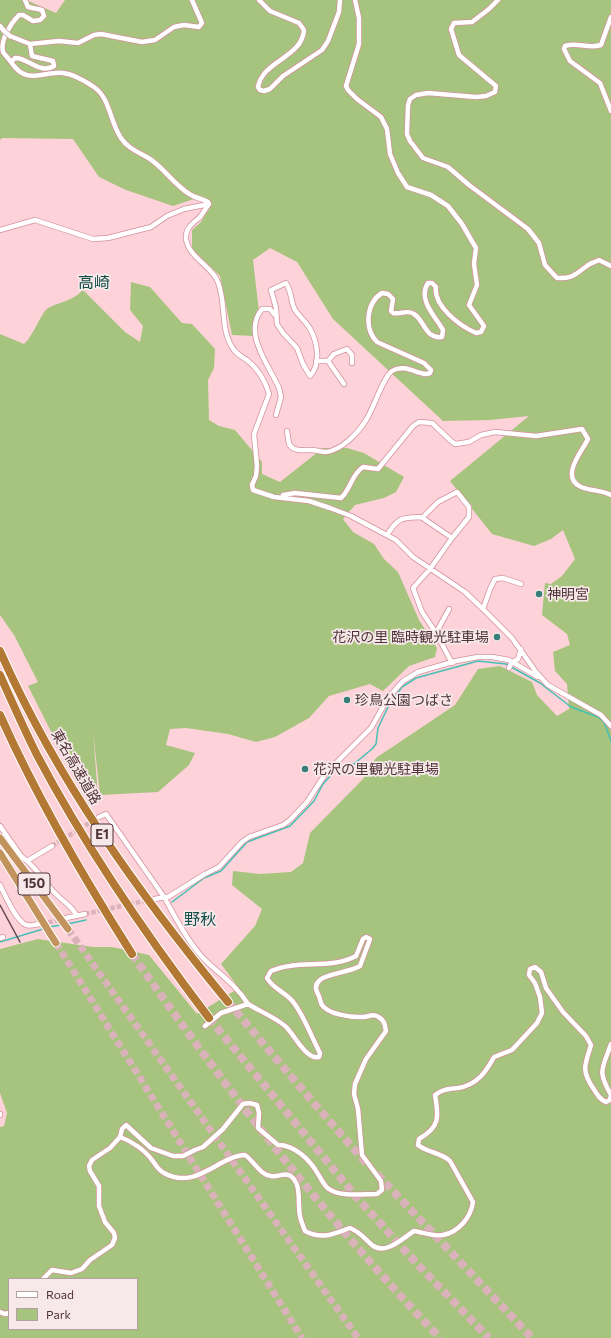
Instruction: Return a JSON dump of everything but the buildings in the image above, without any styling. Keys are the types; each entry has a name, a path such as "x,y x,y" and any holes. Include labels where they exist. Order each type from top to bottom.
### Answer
{"highway":[{"name":"東名高速道路","path":"0,651 42,736 83,806 127,872 161,918 228,1002"},
{"name":"東名高速道路","path":"0,675 37,755 91,847 207,1022"},
{"name":"E1","path":"0,715 47,809 103,908 132,954"},
{"name":"150","path":"0,838 68,929"},
{"name":"150","path":"0,853 56,943"}],"street":[{"path":"25,0 28,7 42,10 44,16 40,20 33,21 23,15 19,15 15,19 2,43 4,52 16,69 30,76 63,73 83,80 95,88 106,103 121,138 128,146 136,152 149,158 165,170 187,192 208,202 209,204"},
{"path":"0,26 10,36 30,44 59,40 78,42 94,35 102,34 142,42 155,40 174,27 184,25 195,27 202,23 192,0"},
{"path":"259,0 270,11 299,24 304,30 300,45 262,77 258,86 260,90 264,91 270,89 283,76 322,50 328,41 339,12 340,0"},
{"path":"287,431 289,444 295,449 329,451 350,439 360,428 373,408 385,379 391,372 401,368 425,374 430,373 431,370 424,363 377,342 372,337 368,317 373,302 382,294 388,294 393,299 391,311 393,313 396,314 408,311 413,313 428,333 437,338 442,337 443,330 432,315 426,300 426,287 428,283 432,283 436,287 436,298 449,313 476,333 480,332 484,326 469,305 477,285 474,264 476,248 462,224 448,206 431,195 407,187 398,173 390,154 387,129 381,117 352,94 346,86 360,44 359,18 355,0"},
{"path":"498,0 478,19 467,23 454,23 451,29 459,55 496,86 495,92 486,96 476,97 428,93 416,95 410,99 408,105 407,134 410,141 423,158 448,167 469,185 528,229 539,243 545,265 557,278 567,278 577,274 587,265 599,260 611,266"},
{"path":"611,17 601,44 596,46 571,44 565,46 564,49 570,61 600,83 611,111"},
{"path":"11,62 15,58 20,57 37,67 51,68 54,66 53,61 50,59 32,56 30,44"},
{"path":"0,230 35,220 93,239 108,238 151,226 167,216 184,209 209,204"},
{"path":"209,204 200,217 191,223 186,238 196,257 218,281 223,301 224,330 234,350 256,369 267,387 269,394 267,403 254,434 256,476 252,485 253,490 274,497 309,501 330,508 351,516 396,540 413,557 465,592 483,609 521,649 541,678"},
{"path":"286,283 292,295 294,309 309,327 315,340 316,361 310,376 303,364 297,348 282,333 277,324 275,315 276,308 271,290 286,283"},
{"path":"275,315 270,309 262,309 259,312 255,336 279,388 281,397 276,415"},
{"path":"316,361 328,361 334,354 347,349 352,355 352,363"},
{"path":"328,361 344,384"},
{"path":"274,497 295,493 341,498 346,493 352,478 359,469 363,466 378,469 413,426 419,422 432,423 455,444 469,442 481,435 495,432 536,436 582,428 588,439 573,463 572,475 575,482 581,487 611,495"},
{"path":"387,535 399,519 405,517 421,517 428,513 438,502 457,492 469,507 468,517 430,569 414,588 422,612 436,633 452,663"},
{"path":"421,517 452,538"},
{"path":"483,609 495,579 503,578 521,584"},
{"path":"436,633 449,609"},
{"path":"509,668 512,662 518,659 521,649"},
{"path":"155,899 168,897 219,867 249,836 283,825 290,820 307,802 326,773 371,728 394,689 402,681 418,672 478,658 492,657 512,662 541,678 557,691 601,715 611,726"},
{"path":"44,1278 52,1270 71,1272 82,1269 90,1260 112,1245 115,1238 114,1233 105,1222 99,1206 99,1186 89,1166 92,1160 110,1148 120,1137 122,1129 126,1125 151,1148 173,1156 184,1156 195,1150 203,1148 223,1129 243,1104 249,1103 257,1106 259,1113 258,1128 278,1145 288,1145 311,1162 327,1188 335,1192 365,1194 377,1194 382,1190 381,1182 362,1155 358,1109 354,1094 355,1084 366,1059 386,1031 385,1022 380,1017 373,1015 360,1017 329,1012 322,1005 316,991 316,986 319,980 326,976 350,971 360,966 370,939 366,937 363,939 356,956 346,962 282,966 271,971 268,978 270,983 293,1001 302,1014 320,1053 319,1057 315,1058 309,1055 287,1026 248,1004 242,993 205,960 183,930 164,897 106,814 99,817"},
{"path":"0,826 17,850 35,867 58,897 72,906 78,916"},
{"path":"27,860 52,846"},
{"path":"0,885 16,916 23,923 28,926 39,924"},
{"path":"66,918 85,914"},
{"path":"120,1137 131,1142 152,1160 155,1166 164,1174 178,1178 198,1175 213,1170 234,1158 245,1155 251,1159 263,1173 272,1177 284,1173 289,1175 297,1185 300,1218 305,1231 316,1236 331,1234 350,1228 359,1232 374,1246 382,1249 390,1247 414,1231 442,1235 457,1230 471,1214 473,1202 450,1161 444,1156 425,1151 418,1145 419,1140 437,1124 438,1112 435,1095 444,1088 459,1088 472,1083 486,1073 494,1057 512,1050 537,1023 542,1013 540,997 535,984 529,975 530,969 535,967 541,972 546,988 563,1012 586,1036 591,1045 585,1065 585,1076 600,1100 606,1102 610,1100 611,1095 602,1079 601,1071 611,1044"},
{"path":"207,1022 221,1013 248,1004"}],"green space":[{"path":"0,0 26,0 56,13 65,0 611,0 611,1338 0,1338 0,1127 4,1126 7,1113 0,1093 0,949 38,939 93,947 112,947 149,955 197,1014 234,991 249,1002 221,964 255,926 262,909 232,885 233,871 260,874 291,872 303,863 310,833 363,779 376,758 455,705 478,669 500,666 532,682 537,695 557,716 569,709 567,684 555,671 553,652 570,645 567,634 542,615 545,583 551,584 562,576 575,559 563,530 551,539 534,546 492,534 450,481 529,416 490,420 443,421 333,319 297,262 270,248 253,260 259,312 255,336 232,335 220,276 192,249 192,230 201,222 212,204 185,189 194,199 173,206 126,190 99,177 73,139 2,138 0,140"},
{"path":"131,282 150,287 182,323 192,324 215,349 214,368 208,380 209,420 219,426 235,430 262,462 262,474 280,482 323,448 347,448 364,453 404,477 396,492 384,498 355,505 343,519 353,532 374,544 384,559 398,572 419,620 437,648 435,657 409,666 383,691 370,684 329,696 309,718 275,737 256,742 228,734 186,728 170,729 166,745 195,753 189,765 158,792 100,795 93,731 98,797 73,775 28,686 38,682 14,635 0,615 0,334 24,344 31,336 47,309 56,304 69,300 83,290 125,332 140,342 143,326 130,310"}],"waterway":[{"path":"172,902 204,878 221,871 247,842 290,826 314,801 323,784 332,774 337,770 354,764 372,749 376,744 378,728 390,703 402,687 416,678 478,661 506,664 540,683 571,707 598,717 604,722 611,741"},
{"path":"67,924 86,920"},
{"path":"49,927 61,925"},
{"path":"0,942 43,929"}],"tunnel":[{"path":"52,846 99,817"},
{"path":"85,914 149,900"},
{"path":"42,924 62,919"},
{"path":"68,929 358,1338"},
{"path":"56,943 302,1338"},
{"path":"132,954 204,1054 278,1152 357,1247 440,1338"},
{"path":"228,1002 367,1164"},
{"path":"209,1018 358,1199 420,1267 489,1338"},
{"path":"377,1174 532,1338"}],"railway":[{"path":"0,905 20,942"}],"place":[{"name":"神明宮","path":"539,594"},
{"name":"花沢の里 臨時観光駐車場","path":"497,637"},
{"name":"珍鳥公園つばさ","path":"347,700"},
{"name":"花沢の里観光駐車場","path":"305,769"}],"district":[{"name":"高崎","path":"94,283"},
{"name":"野秋","path":"200,920"}]}
